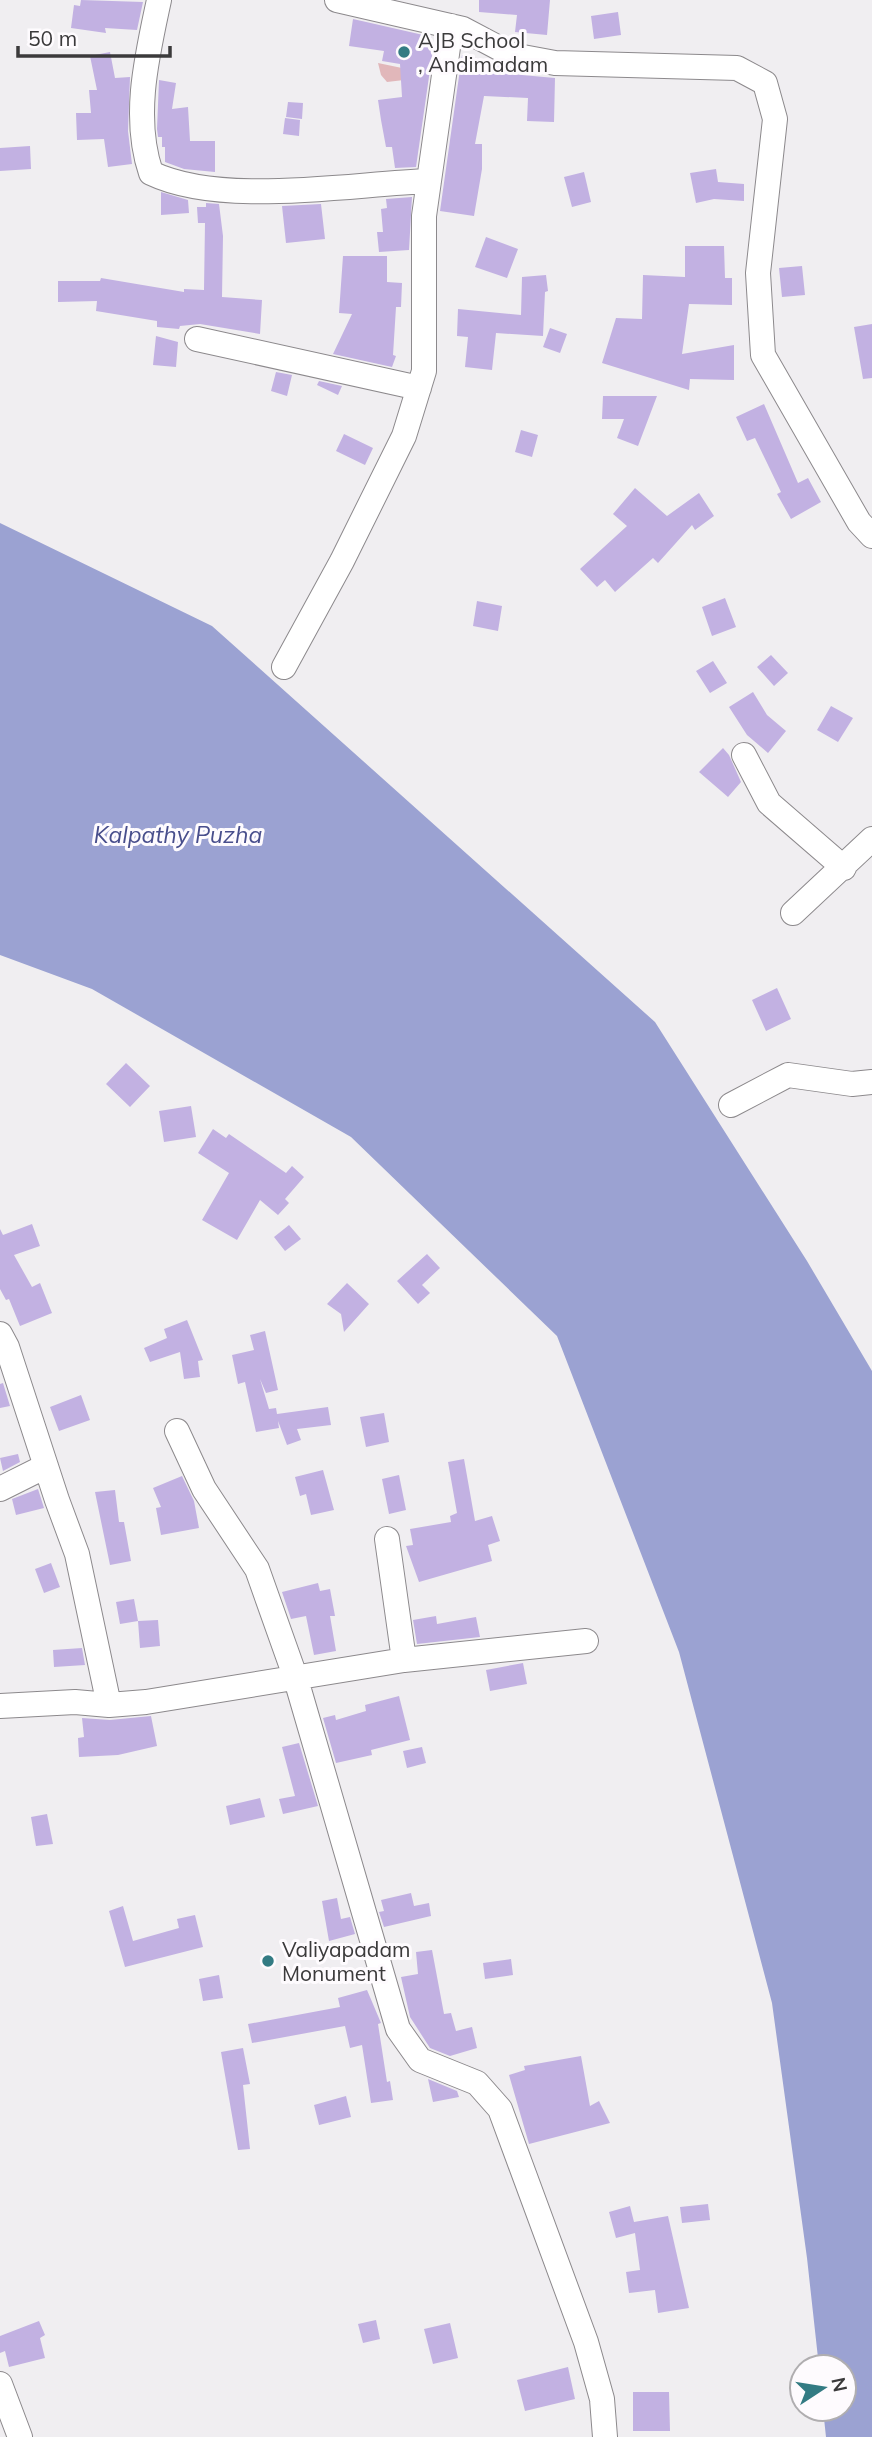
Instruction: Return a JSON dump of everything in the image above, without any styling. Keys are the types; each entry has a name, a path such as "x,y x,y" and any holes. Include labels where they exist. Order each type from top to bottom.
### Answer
{"street":[{"path":"159,0 144,78 141,124 143,149 151,173 166,180 239,193 429,181"},
{"path":"337,0 463,29 512,55 555,63 737,68 765,83 775,119 758,273 763,355 859,522 872,536"},
{"path":"284,667 342,561 404,436 424,371 424,216 451,26"},
{"path":"197,339 419,388"},
{"path":"744,755 769,803 844,869"},
{"path":"793,913 844,869 872,839"},
{"path":"731,1105 788,1075 852,1084 872,1082"},
{"path":"0,1334 7,1347 78,1554 109,1704"},
{"path":"177,1431 204,1489 257,1569 295,1676 398,2029 420,2060 477,2083 500,2109 586,2342 602,2399 605,2437"},
{"path":"0,1489 46,1466"},
{"path":"387,1539 404,1660"},
{"path":"0,1706 146,1702 404,1660 586,1641"},
{"path":"0,2384 20,2437"}],"shaded area":[{"path":"378,63 421,72 421,78 387,82 381,75"}],"water":[{"name":"Kalpathy Puzha","path":"0,523 212,626 655,1022 807,1261 872,1371 872,2437 826,2437 824,2423 858,2423 858,2353 817,2353 772,2003 679,1652 557,1336 351,1137 92,989 0,955"}],"building":[{"path":"81,0 143,2 137,30 105,28 106,33 71,28 74,5 80,6"},
{"path":"479,0 550,0 547,35 515,32 517,15 479,12"},
{"path":"618,12 621,35 594,39 591,16"},
{"path":"353,19 432,37 430,49 433,49 416,167 395,168 392,147 386,147 381,120 378,100 402,97 400,64 382,61 384,51 349,46"},
{"path":"110,52 115,78 130,77 128,131 132,164 108,167 104,139 77,140 76,113 91,113 89,90 97,90 90,56"},
{"path":"462,55 494,62 501,66 500,73 555,78 554,122 527,121 528,98 484,96 475,144 482,144 482,169 474,216 440,211"},
{"path":"159,80 176,83 172,109 188,107 190,141 215,141 215,172 184,169 165,162 165,147 162,147 162,137 158,137 157,129"},
{"path":"288,102 303,103 302,119 286,117"},
{"path":"285,118 300,120 299,136 283,134"},
{"path":"30,146 31,169 0,171 0,148"},
{"path":"716,169 718,182 744,184 744,201 714,199 696,203 690,173"},
{"path":"584,172 591,202 572,207 564,177"},
{"path":"161,192 188,200 189,213 161,215"},
{"path":"412,197 409,250 379,252 377,232 383,232 381,209 387,208 386,199"},
{"path":"206,203 219,204 223,236 222,297 262,300 260,334 200,324 180,326 179,329 157,327 157,321 96,311 97,301 58,302 58,281 100,281 101,278 184,292 184,289 204,290 205,223 198,223 197,207 206,207"},
{"path":"321,204 325,239 286,243 282,206"},
{"path":"486,237 518,249 507,278 475,267"},
{"path":"685,246 724,246 725,278 732,278 732,305 689,304 682,354 734,345 734,380 690,379 689,390 602,363 616,318 642,319 643,275 685,277"},
{"path":"343,256 387,256 387,282 402,283 401,307 396,307 393,355 396,356 392,367 333,354 352,314 339,313"},
{"path":"802,266 805,295 782,297 779,268"},
{"path":"546,275 548,291 545,292 543,336 496,333 492,370 465,367 468,337 457,336 458,309 521,315 522,277"},
{"path":"872,324 872,378 863,379 854,327"},
{"path":"550,328 567,334 560,353 543,347"},
{"path":"156,336 178,342 176,367 153,365"},
{"path":"276,372 292,375 287,396 271,391"},
{"path":"319,381 342,386 338,395 317,385"},
{"path":"603,396 657,396 638,446 617,438 624,419 602,419"},
{"path":"764,404 798,483 808,478 821,502 791,519 777,494 781,492 755,438 747,441 736,417"},
{"path":"521,430 538,435 532,457 515,452"},
{"path":"344,434 373,448 365,465 336,451"},
{"path":"635,488 667,516 699,493 714,516 695,530 692,525 658,563 653,558 615,592 605,580 597,587 580,569 627,526 613,514"},
{"path":"725,598 736,627 712,636 702,607"},
{"path":"477,601 502,606 498,631 473,626"},
{"path":"771,655 788,673 774,686 757,667"},
{"path":"713,661 727,683 710,693 696,671"},
{"path":"753,692 767,715 786,731 768,753 747,735 729,707"},
{"path":"831,706 853,718 838,742 817,730"},
{"path":"723,748 741,782 728,797 699,772"},
{"path":"777,988 791,1019 766,1031 752,1000"},
{"path":"126,1063 150,1086 130,1107 106,1084"},
{"path":"191,1106 196,1137 164,1142 159,1111"},
{"path":"213,1129 226,1138 229,1134 286,1173 292,1166 304,1177 285,1199 289,1203 278,1215 260,1200 237,1240 202,1220 229,1173 198,1153"},
{"path":"32,1224 40,1246 14,1255 32,1287 40,1283 52,1313 20,1326 9,1299 6,1300 0,1289 0,1229 3,1235"},
{"path":"289,1225 301,1239 285,1251 274,1237"},
{"path":"427,1254 440,1268 422,1285 430,1293 418,1304 397,1281"},
{"path":"347,1283 369,1304 344,1332 341,1314 327,1304"},
{"path":"187,1320 203,1360 198,1361 200,1377 184,1379 180,1352 150,1362 144,1348 167,1338 164,1329"},
{"path":"265,1331 278,1390 266,1393 260,1379 269,1409 276,1408 277,1414 328,1407 331,1425 297,1429 301,1440 287,1445 278,1421 279,1428 256,1432 245,1382 238,1384 232,1355 254,1350 250,1335"},
{"path":"3,1383 10,1406 0,1408 0,1384"},
{"path":"81,1395 90,1420 59,1431 50,1407"},
{"path":"384,1413 389,1442 366,1447 360,1417"},
{"path":"18,1454 20,1462 3,1471 0,1458"},
{"path":"464,1459 475,1521 492,1516 500,1541 488,1545 492,1561 419,1582 406,1546 413,1545 410,1529 451,1522 450,1516 457,1513 448,1462"},
{"path":"323,1470 334,1510 311,1515 306,1494 300,1496 295,1477"},
{"path":"399,1475 406,1510 389,1514 382,1479"},
{"path":"182,1476 194,1501 199,1528 161,1535 156,1508 161,1507 153,1488"},
{"path":"38,1489 44,1508 16,1515 12,1499"},
{"path":"115,1490 119,1522 124,1522 131,1561 110,1565 95,1492"},
{"path":"51,1563 60,1587 44,1593 35,1569"},
{"path":"318,1583 320,1591 330,1589 335,1616 330,1616 336,1651 314,1655 306,1616 291,1619 282,1592"},
{"path":"134,1599 138,1621 120,1624 116,1602"},
{"path":"436,1616 437,1624 476,1617 480,1637 417,1644 413,1620"},
{"path":"158,1620 160,1646 140,1648 138,1621"},
{"path":"82,1648 85,1665 54,1667 53,1650"},
{"path":"523,1663 527,1684 490,1691 486,1670"},
{"path":"399,1696 410,1740 371,1750 372,1755 336,1763 323,1718 335,1715 336,1720 366,1711 365,1705"},
{"path":"151,1716 157,1746 118,1755 79,1757 78,1738 84,1737 82,1718 110,1720"},
{"path":"299,1743 318,1806 283,1814 279,1799 295,1796 282,1747"},
{"path":"422,1747 426,1763 407,1768 403,1751"},
{"path":"260,1798 265,1817 230,1825 226,1806"},
{"path":"47,1814 53,1844 36,1846 31,1817"},
{"path":"411,1893 414,1906 429,1903 431,1916 384,1927 379,1912 384,1911 381,1900"},
{"path":"337,1898 341,1919 350,1917 355,1934 329,1941 322,1901"},
{"path":"123,1906 133,1941 179,1928 177,1919 195,1915 203,1947 125,1967 109,1911"},
{"path":"432,1950 444,2014 451,2013 456,2031 472,2027 477,2048 450,2056 430,2048 410,2017 401,1977 418,1974 416,1952"},
{"path":"511,1959 513,1975 485,1979 483,1963"},
{"path":"219,1975 223,1998 203,2001 199,1979"},
{"path":"367,1990 381,2023 378,2024 387,2082 390,2081 393,2100 371,2103 362,2045 350,2048 345,2026 252,2043 248,2024 340,2007 338,1998"},
{"path":"243,2048 250,2084 243,2085 250,2149 238,2150 221,2052"},
{"path":"581,2056 590,2106 599,2101 610,2123 529,2144 509,2075 525,2070 524,2066"},
{"path":"428,2079 457,2091 459,2097 433,2102"},
{"path":"346,2096 351,2117 319,2125 314,2105"},
{"path":"708,2204 710,2220 682,2223 680,2207"},
{"path":"630,2206 634,2222 668,2216 689,2308 658,2313 655,2290 629,2293 626,2272 640,2270 635,2233 616,2238 609,2212"},
{"path":"376,2320 380,2339 363,2343 358,2324"},
{"path":"39,2321 45,2335 40,2338 45,2358 9,2367 5,2351 0,2353 0,2336"},
{"path":"450,2323 458,2358 433,2364 424,2329"},
{"path":"568,2367 575,2399 525,2411 517,2380"},
{"path":"633,2392 669,2392 670,2431 633,2431"}],"place":[{"name":"AJB School , Andimadam","path":"404,52"},
{"name":"Valiyapadam Monument","path":"268,1961"}]}
